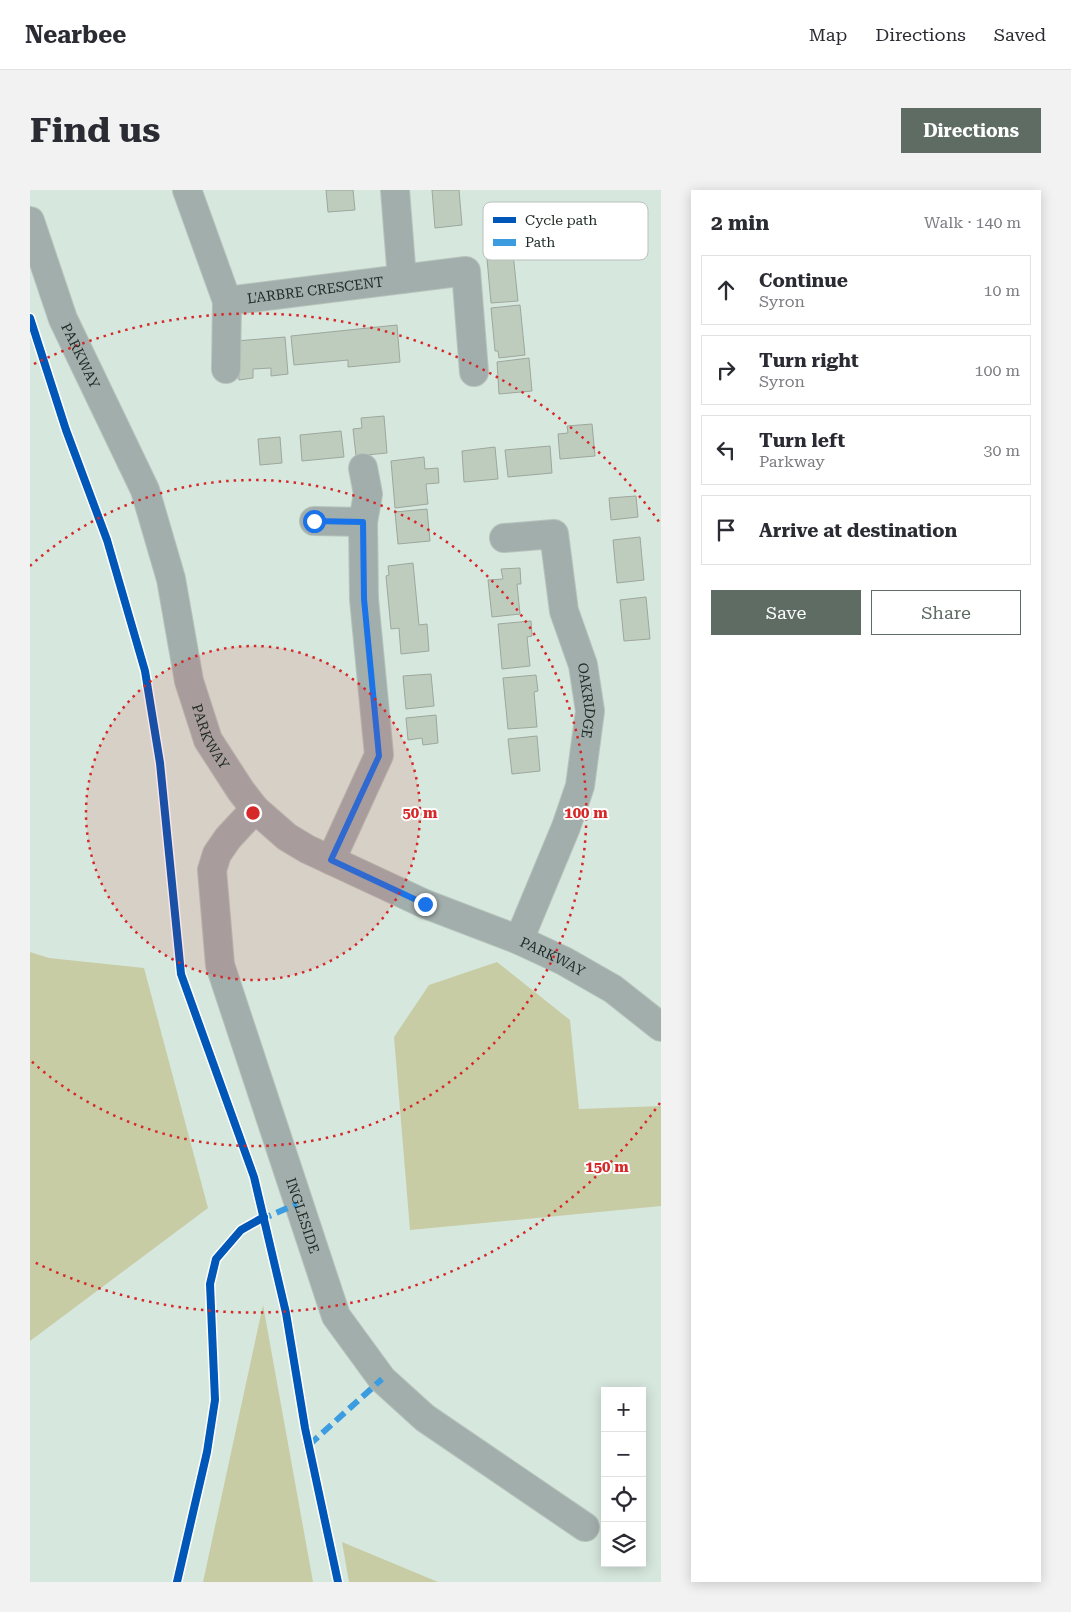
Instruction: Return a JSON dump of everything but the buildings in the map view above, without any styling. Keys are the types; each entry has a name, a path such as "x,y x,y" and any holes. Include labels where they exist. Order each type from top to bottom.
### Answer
{"street":[{"name":"L'ARBRE CRESCENT","path":"188,190 227,300 226,369"},
{"name":"L'ARBRE CRESCENT","path":"395,190 402,279"},
{"name":"PARKWAY","path":"30,221 63,318 146,490 171,579 189,681 208,740 255,809 287,837 331,860 425,904 519,940 564,961 613,989 661,1026"},
{"name":"L'ARBRE CRESCENT","path":"227,300 466,271 474,372"},
{"path":"331,860 379,756 364,599 363,522 368,494 363,468"},
{"path":"314,521 363,522"},
{"name":"OAKRIDGE","path":"504,538 554,534 564,611 583,665 590,711 580,786 566,827 519,940"},
{"name":"INGLESIDE","path":"255,809 228,838 217,854 212,870 220,965 336,1316 382,1379 425,1418 585,1527"}],"green space":[{"path":"30,952 49,958 144,968 208,1208 30,1341"},
{"path":"497,962 570,1020 579,1109 661,1106 661,1206 410,1230 394,1037 429,985"},
{"path":"263,1305 313,1582 203,1582"},
{"path":"342,1542 438,1582 349,1582"}],"marked path":[{"path":"260,1220 297,1204"},
{"path":"309,1445 382,1379"}],"cycle path":[{"path":"30,318 66,430 107,540 145,671 160,763 181,974 254,1177 286,1313 305,1428 338,1582"},
{"path":"177,1582 207,1452 215,1400 210,1284 216,1259 241,1230 264,1217"}],"route":[{"path":"314,521 363,522 364,599 379,756 331,860 425,904"}]}
